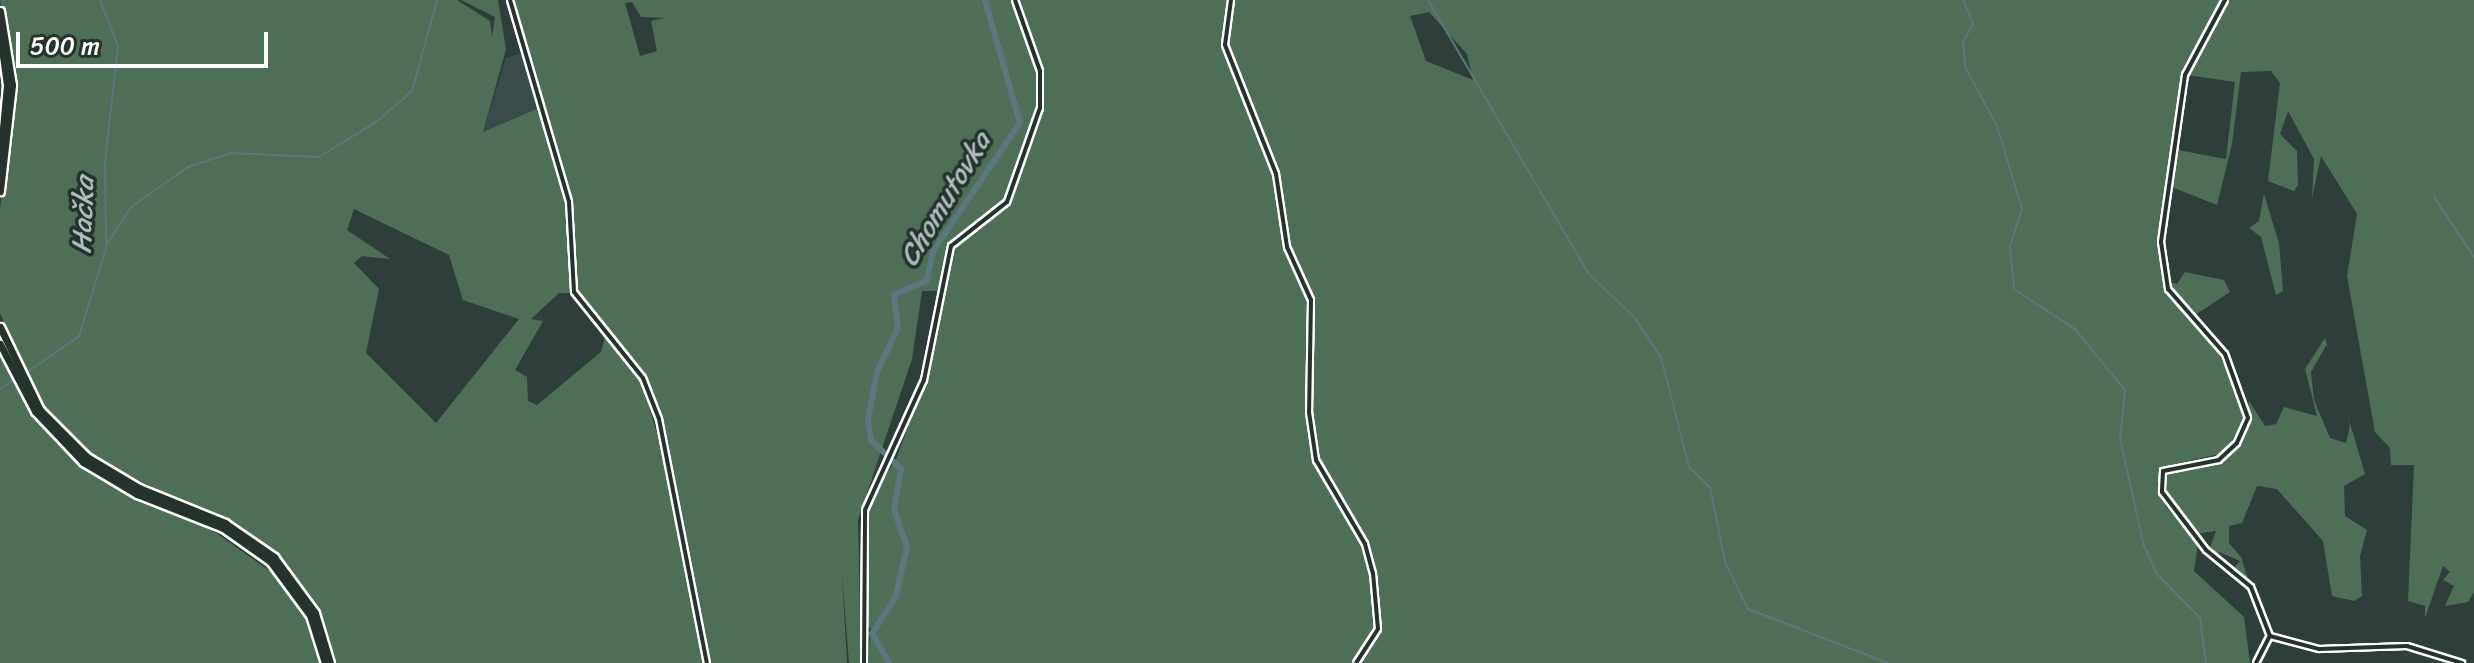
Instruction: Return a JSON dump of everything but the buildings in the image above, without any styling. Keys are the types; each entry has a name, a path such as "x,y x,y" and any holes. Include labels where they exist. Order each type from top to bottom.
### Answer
{"highway":[{"path":"0,11 12,111 0,191"},
{"path":"0,34 7,85 0,161"},
{"path":"0,327 44,418"},
{"path":"0,344 44,418 104,469 225,523 274,557 315,613 328,663"}],"street":[{"path":"510,0 569,202 579,302 649,388 707,663"},
{"path":"864,663 861,534 884,468 929,364 951,246 1007,202 1038,116 1042,83 1015,0"},
{"path":"1231,0 1225,45 1276,174 1287,247 1311,300 1313,448 1373,573 1378,629 1356,663"},
{"path":"2225,0 2185,75 2161,242 2173,299 2225,354 2248,418 2225,455 2170,467 2159,483 2168,506 2206,550 2251,587 2270,636 2256,663"},
{"path":"2270,636 2319,649 2407,646 2462,663"}],"shaded area":[{"path":"522,53 539,108 483,133 506,58"}],"green space":[{"path":"0,0 457,0 490,21 492,37 495,17 461,0 498,0 506,49 483,132 539,108 566,203 572,293 559,293 531,319 543,321 515,370 527,377 528,401 537,405 601,352 605,337 641,380 673,487 705,663 334,663 307,592 264,544 89,455 43,408 0,313 0,209 15,85","holes":["354,209 449,255 463,300 519,319 436,423 366,353 379,289 354,263 362,256 390,259 347,230"]},
{"path":"513,0 1013,0 1038,72 1039,107 1006,202 953,239 941,291 922,291 912,359 858,520 861,663 849,663 842,573 847,663 710,663 661,418 645,377 577,291 571,202","holes":["632,2 641,17 664,18 651,21 657,51 640,56 625,3"]},
{"path":"1016,0 1230,0 1224,45 1275,174 1285,248 1310,300 1307,412 1315,460 1363,545 1371,574 1376,628 1354,663 867,663 871,628 864,626 862,546 872,497 897,457 925,380 952,247 1008,203 1042,108 1041,71"},
{"path":"1233,0 2223,0 2182,69 2157,247 2165,292 2219,353 2246,419 2224,453 2170,465 2157,483 2166,507 2198,544 2194,571 2244,617 2250,663 1358,663 1380,629 1367,543 1318,459 1310,412 1313,299 1288,247 1278,173 1227,44","holes":["1429,12 1467,54 1473,80 1426,61 1410,16"]},
{"path":"2227,0 2474,0 2474,592 2468,602 2445,606 2454,586 2443,580 2450,572 2443,566 2425,618 2425,606 2408,601 2414,465 2391,465 2390,448 2375,432 2347,276 2357,214 2321,156 2312,198 2314,159 2288,111 2280,134 2297,151 2298,185 2294,191 2268,181 2280,83 2271,71 2241,72 2232,144 2217,205 2169,186 2178,150 2226,159 2235,82 2187,75"},
{"path":"2264,194 2279,243 2283,291 2276,295 2261,237 2249,228 2259,221"},
{"path":"2185,272 2224,280 2230,292 2192,317 2167,281 2177,284"},
{"path":"2325,338 2327,344 2311,372 2314,400 2330,438 2346,443 2350,424 2337,380 2365,474 2344,486 2345,516 2367,530 2360,556 2362,596 2354,601 2332,596 2323,541 2277,489 2257,486 2242,523 2229,526 2229,543 2241,557 2248,579 2233,569 2240,561 2219,552 2221,560 2209,550 2216,531 2195,534 2163,492 2164,473 2212,464 2233,451 2246,433 2249,401 2265,426 2276,424 2284,407 2317,416 2305,369"},
{"path":"0,353 39,422 81,464 218,534 285,582 307,616 322,663 0,663"}],"waterway":[{"name":"Hačka","path":"100,0 118,46 105,162 106,242"},
{"path":"106,246 131,207 188,167 231,153 319,157 376,122 412,91 437,0"},
{"name":"Chomutovka","path":"889,663 872,634 896,596 907,547 894,510 901,469 871,440 868,420 877,372 898,328 894,295 927,280 933,251 1020,123 985,0"},
{"path":"1428,0 1588,273 1635,318 1661,357 1689,467 1710,487 1725,562 1748,609 1888,663"},
{"path":"1963,0 1973,24 1963,42 1965,67 1997,126 2022,209 2010,246 2014,289 2075,329 2125,390 2120,439 2144,546 2157,574 2200,618 2206,663"},
{"path":"2434,197 2474,257"},
{"name":"Hačka","path":"26,373 79,336 106,248"},
{"name":"Hačka","path":"0,389 14,380"}]}
